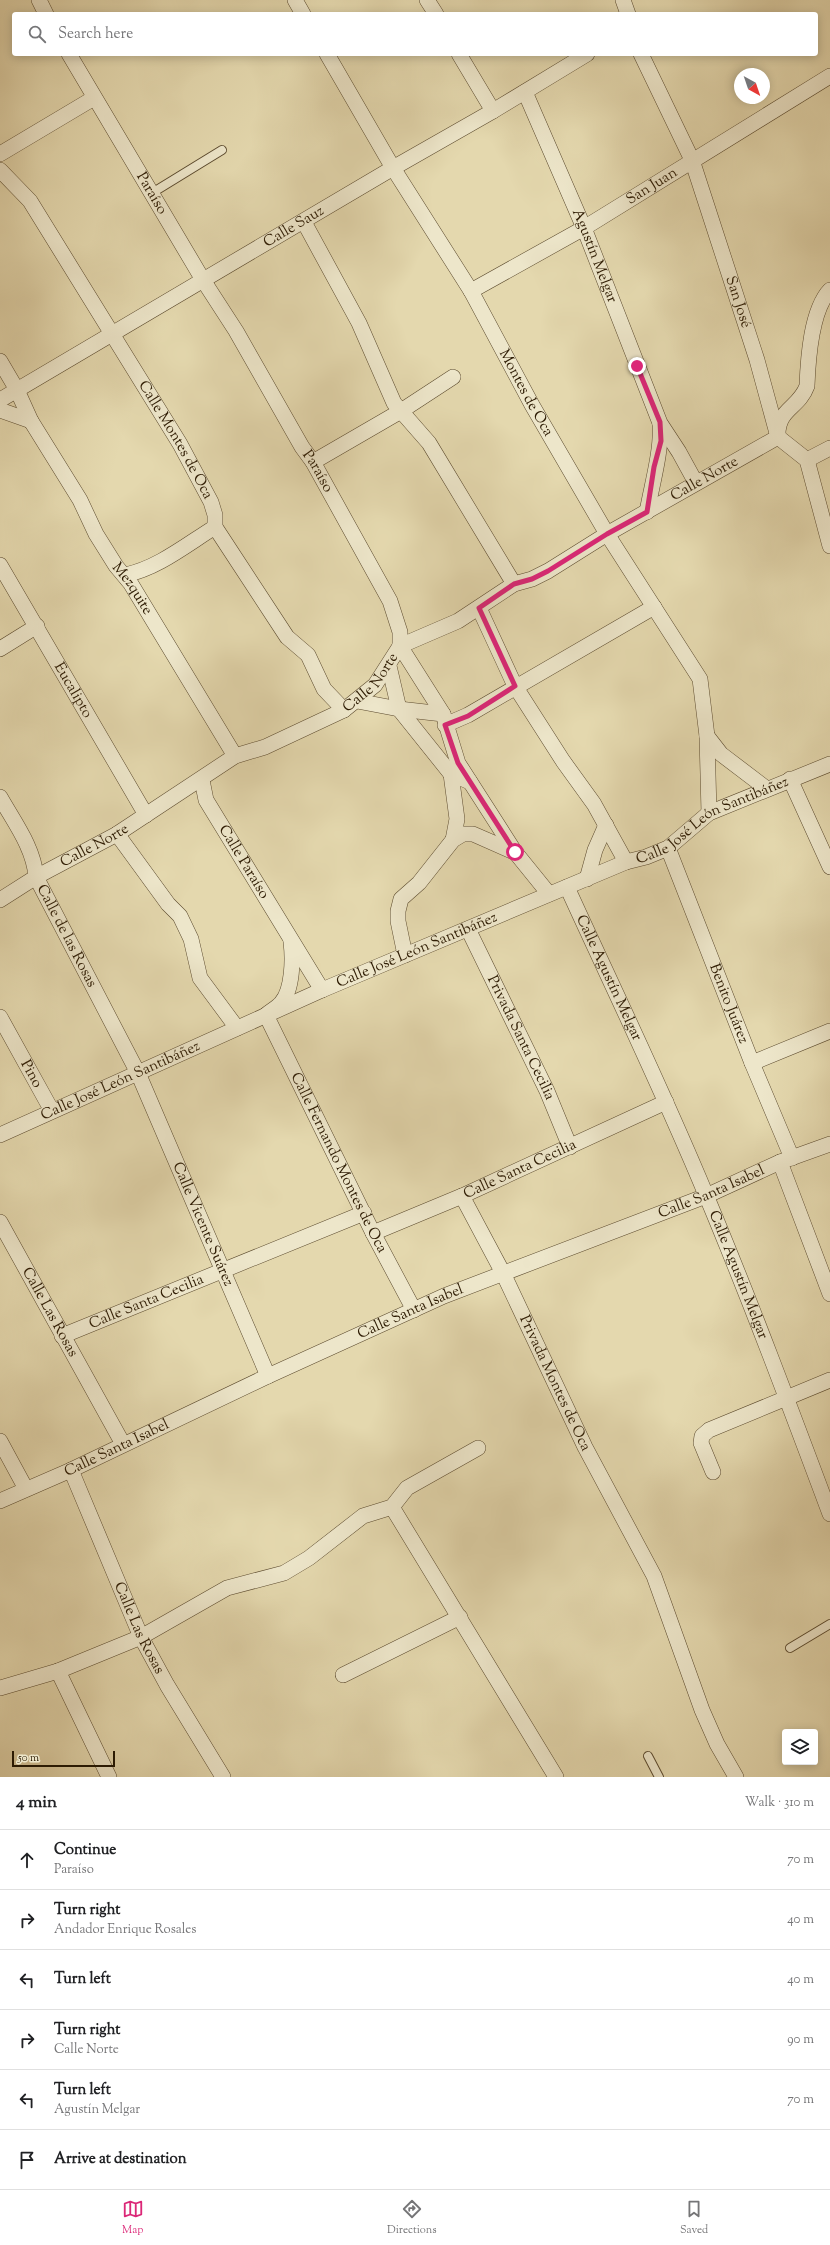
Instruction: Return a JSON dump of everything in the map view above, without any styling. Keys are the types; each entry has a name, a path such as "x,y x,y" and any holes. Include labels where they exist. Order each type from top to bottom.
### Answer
{"street":[{"path":"39,0 45,12"},
{"path":"295,0 302,12"},
{"path":"427,0 435,12"},
{"path":"624,0 627,12"},
{"name":"Paraíso","path":"70,56 203,280 236,331 302,447 313,462 390,601 400,632 400,646 444,719 458,763 515,852 549,894"},
{"name":"Montes de Oca","path":"328,56 393,168 471,291 532,406 607,534 700,679 707,736 709,813"},
{"path":"460,56 493,111"},
{"name":"Calle Sauz","path":"0,400 111,336 393,168 493,111 584,56"},
{"name":"San José","path":"642,56 692,160 757,360 778,437"},
{"name":"San Juan","path":"471,291 584,228 830,76"},
{"name":"Agustín Melgar","path":"525,92 584,228 660,422 680,452 696,483"},
{"path":"0,154 94,98"},
{"name":"Calle Montes de Oca","path":"0,170 30,201 111,336 198,475 215,515 215,527 287,637 308,655 324,689 344,710"},
{"path":"304,222 359,323 386,387 401,412 429,443 514,584"},
{"path":"829,290 819,306 814,325 807,386 803,396 783,414 778,423 778,437 807,460 830,546"},
{"name":"Mezquite","path":"0,361 17,390 31,421 80,500 96,534 124,575 235,756"},
{"path":"313,462 401,412 453,378"},
{"path":"0,410 31,421"},
{"name":"Agustín Melgar","path":"647,512 654,467 661,441 660,422"},
{"name":"Calle Norte","path":"0,900 36,877 117,834 202,780 235,756 271,744 344,710 357,701 374,685 389,666 400,646 458,621 514,584 532,579 548,571 607,534 778,437"},
{"path":"807,460 830,448"},
{"path":"124,575 142,571 156,565 215,527"},
{"name":"Eucalipto","path":"0,565 146,815"},
{"path":"357,701 444,719 468,716 515,686 654,607"},
{"path":"479,608 515,686 563,761 594,804 626,862"},
{"path":"0,649 37,626"},
{"path":"389,666 399,709 451,774 470,782"},
{"path":"707,736 721,754 767,789"},
{"name":"Calle José León Santibáñez","path":"0,1135 322,990 626,862 668,848 709,813 830,764"},
{"path":"451,774 457,818 453,840"},
{"path":"790,779 830,867"},
{"name":"Calle Paraíso","path":"202,780 206,800 291,942 322,990"},
{"name":"Calle de las Rosas","path":"0,797 28,847 36,866 36,877 138,1073"},
{"path":"587,879 595,850 606,825"},
{"path":"117,834 168,904 180,916 191,939 200,978 237,1028"},
{"path":"405,956 398,920 398,911 401,900 419,882 453,840 463,834 474,834 515,852"},
{"name":"Benito Juárez","path":"668,848 752,1063 830,1294"},
{"name":"Calle Agustín Melgar","path":"567,887 666,1102 706,1196 787,1399 830,1514"},
{"name":"Privada Santa Cecilia","path":"468,929 547,1090 570,1147"},
{"name":"Calle Paraíso","path":"266,1015 281,1003 286,995 293,962 291,942"},
{"name":"Calle Fernando Montes de Oca","path":"266,1015 373,1234 414,1310"},
{"name":"Pino","path":"0,1017 52,1111"},
{"path":"752,1063 830,1031"},
{"name":"Calle Vicente Suárez","path":"138,1073 268,1376"},
{"name":"Calle Santa Cecilia","path":"373,1234 462,1196 666,1102"},
{"name":"Calle Santa Isabel","path":"0,1501 71,1470 268,1376 414,1310 503,1273 706,1196 786,1160 830,1144"},
{"path":"462,1196 503,1273"},
{"name":"Calle Santa Cecilia","path":"62,1336 364,1213"},
{"name":"Calle Las Rosas","path":"0,1222 123,1444"},
{"name":"Privada Montes de Oca","path":"503,1273 585,1447 611,1492 654,1576 702,1710 717,1744 736,1777"},
{"path":"713,1472 701,1443 702,1436 709,1430 830,1380"},
{"path":"0,1441 26,1489"},
{"path":"0,1688 58,1671 141,1637 227,1588 284,1573 309,1558 363,1516 392,1507 407,1488 478,1448"},
{"name":"Calle Las Rosas","path":"71,1470 141,1637 167,1685 224,1777"},
{"path":"392,1507 556,1777"},
{"path":"343,1675 460,1617"},
{"path":"58,1671 109,1777"}],"lane":[{"path":"152,193 222,150"},
{"path":"790,1648 830,1624"},
{"path":"648,1756 659,1777"}],"route":[{"path":"515,852 458,763 445,725 468,716 515,686 479,608 514,584 532,579 548,571 607,534 647,512 654,467 661,441 660,422 637,366"}]}
